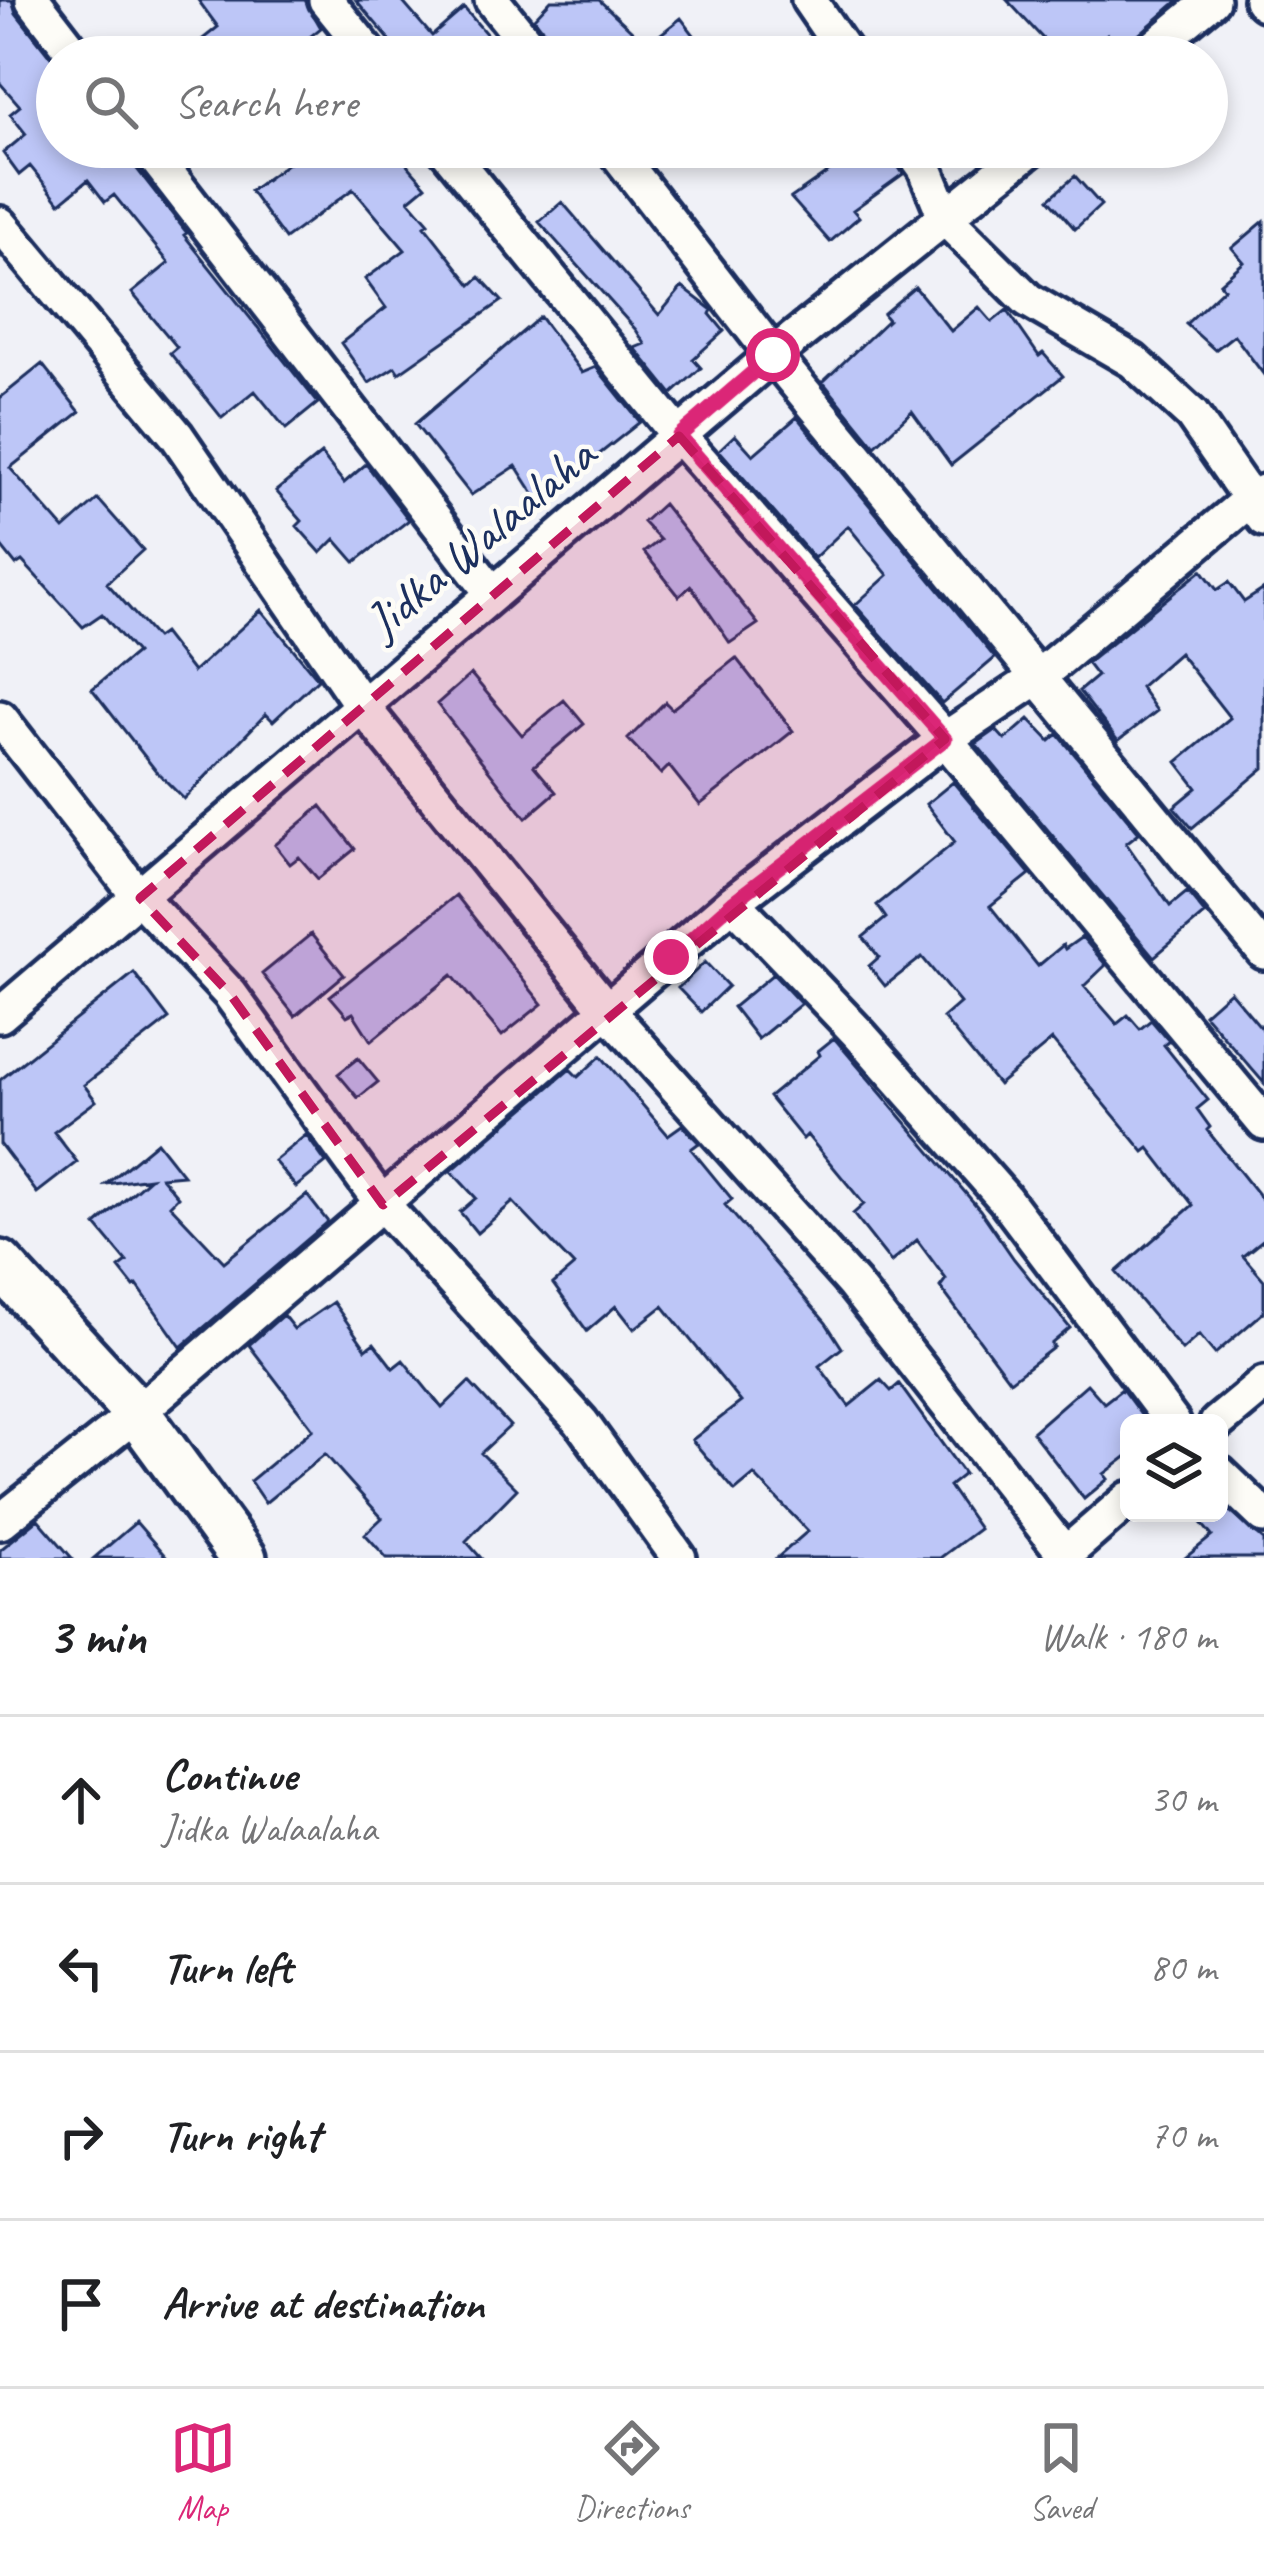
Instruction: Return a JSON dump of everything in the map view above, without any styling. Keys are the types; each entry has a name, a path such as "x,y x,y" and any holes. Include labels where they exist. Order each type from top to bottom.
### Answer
{"street":[{"path":"33,0 61,36"},
{"path":"326,0 354,36"},
{"path":"492,0 521,36"},
{"path":"809,0 834,36"},
{"path":"1168,36 1212,0"},
{"path":"163,168 491,593"},
{"path":"461,168 679,436 945,739 1264,1123"},
{"path":"627,168 773,355 1264,952"},
{"path":"0,1522 383,1205 733,902 945,739 1038,677 1259,504 1192,415 1133,361 1028,300 946,220 925,168"},
{"name":"Jidka Walaalaha","path":"0,1015 773,355 1008,168"},
{"path":"0,224 177,436 362,706 607,1010 853,1284 1064,1557 1120,1507"},
{"path":"0,718 140,898 230,994 383,1205 581,1422 680,1558"},
{"path":"733,902 860,1034 1004,1198 1166,1414"},
{"path":"0,1264 137,1413 243,1558"},
{"path":"1228,1414 1264,1384"},
{"path":"1228,1482 1264,1516"}],"highlighted area":[{"path":"679,436 945,739 383,1205 230,994 140,898"}],"building":[{"path":"0,0 12,0 36,38 36,168 136,168 318,403 286,429 255,391 222,418 170,353 177,347 132,293 169,263 114,195 105,202 88,180 60,203 30,166 19,175 3,153 26,134 10,114 20,106 0,83"},
{"path":"198,0 305,0 321,28 311,36 207,36 218,27"},
{"path":"356,0 401,0 432,36 386,36"},
{"path":"551,0 599,0 637,36 548,36 534,18"},
{"path":"1007,0 1179,0 1137,36 1040,36"},
{"path":"464,8 488,36 432,36"},
{"path":"681,18 695,36 658,36"},
{"path":"281,168 410,168 426,186 409,200 429,223 425,226 471,285 480,277 502,301 399,373 395,367 369,383 341,343 386,308 365,279 405,250 353,189 285,239 250,191"},
{"path":"834,168 899,168 903,174 853,210 859,217 830,242 791,198"},
{"path":"1075,176 1101,205 1075,229 1049,199"},
{"path":"562,202 659,315 682,287 712,310 710,314 724,331 693,359 701,368 672,394 635,348 645,344 636,330 539,222"},
{"path":"1264,221 1264,375 1234,335 1215,350 1186,324 1244,262 1232,248"},
{"path":"915,287 951,331 979,307 992,322 1007,310 1039,356 1043,353 1063,376 951,465 912,411 875,446 823,382 888,320 883,314"},
{"path":"540,317 582,373 596,367 640,422 539,502 516,466 471,495 415,424"},
{"path":"42,364 80,412 10,468 64,529 98,499 143,550 107,583 156,638 163,633 193,672 261,610 318,679 273,721 266,714 184,799 92,689 136,653 102,614 83,627 22,561 16,565 0,545 0,398"},
{"path":"797,417 995,658 942,703 855,605 888,575 848,526 814,558 719,450 735,435 753,455"},
{"path":"321,454 344,483 366,464 409,520 355,562 335,539 321,553 276,491"},
{"path":"663,504 758,624 730,643 691,586 679,596 644,552 660,540 643,522"},
{"path":"1202,570 1217,590 1229,582 1244,602 1264,589 1264,768 1192,828 1174,807 1197,788 1177,762 1230,718 1179,653 1140,687 1157,711 1118,741 1079,691 1097,676 1087,663"},
{"path":"736,658 793,731 700,805 669,766 661,774 628,739 665,702 672,709"},
{"path":"471,674 522,735 564,700 584,724 534,766 556,792 526,818 437,704"},
{"path":"1029,719 1050,741 1058,734 1139,833 1126,843 1170,906 1187,892 1205,914 1154,957 976,744 996,730 1005,740"},
{"path":"953,782 1030,874 990,906 1038,966 1063,945 1065,949 1082,937 1106,965 1084,986 1117,1024 1128,1015 1140,1029 1151,1020 1169,1041 1164,1045 1208,1100 1197,1109 1210,1127 1207,1130 1264,1202 1264,1239 1243,1256 1264,1280 1264,1312 1215,1354 1199,1335 1182,1350 1116,1272 1193,1205 1149,1148 1144,1152 1052,1040 998,1085 943,1018 960,1003 922,957 885,986 869,966 879,957 863,937 886,918 877,905 955,842 926,804"},
{"path":"321,806 355,849 318,879 299,857 290,864 275,845"},
{"path":"456,895 542,1004 502,1036 452,975 371,1041 353,1013 347,1016 330,996"},
{"path":"311,934 344,975 295,1016 262,974"},
{"path":"705,962 728,986 701,1012 678,988"},
{"path":"134,973 169,1019 84,1085 96,1101 54,1132 77,1162 37,1193 0,1144 0,1080"},
{"path":"773,974 801,1004 758,1039 733,1007"},
{"path":"1230,991 1264,1031 1264,1083 1204,1014"},
{"path":"834,1038 980,1210 1070,1328 1051,1344 1054,1347 1010,1381 940,1287 946,1279 917,1240 891,1262 853,1214 864,1204 769,1097"},
{"path":"601,1056 668,1135 682,1125 699,1143 691,1149 732,1199 725,1205 842,1348 819,1366 849,1406 881,1380 891,1391 899,1384 964,1474 949,1486 979,1529 940,1558 777,1558 808,1531 754,1475 735,1491 692,1440 741,1402 663,1306 634,1329 616,1306 587,1331 553,1284 574,1266 513,1202 477,1233 460,1212 476,1198 451,1171 570,1069 578,1077"},
{"path":"358,1058 378,1082 358,1098 338,1074"},
{"path":"306,1135 326,1163 296,1187 274,1161"},
{"path":"157,1142 183,1175 161,1177 178,1197 170,1205 224,1262 307,1195 328,1222 181,1347 137,1285 119,1268 127,1262 96,1225 150,1178 106,1184"},
{"path":"333,1302 366,1349 374,1343 393,1368 403,1360 442,1408 469,1382 510,1426 481,1453 517,1489 466,1541 481,1558 387,1558 365,1534 382,1518 325,1454 265,1503 250,1481 313,1429 249,1345 283,1315 294,1329"},
{"path":"1087,1384 1104,1403 1122,1389 1140,1414 1120,1414 1120,1462 1084,1499 1032,1432"},
{"path":"1228,1510 1264,1540 1264,1558 1185,1558 1212,1536 1200,1522 1228,1522"},
{"path":"38,1519 72,1558 0,1558 0,1550"},
{"path":"136,1522 167,1558 94,1558"}],"route":[{"path":"671,957 733,902 945,739 679,436 773,355"}]}
